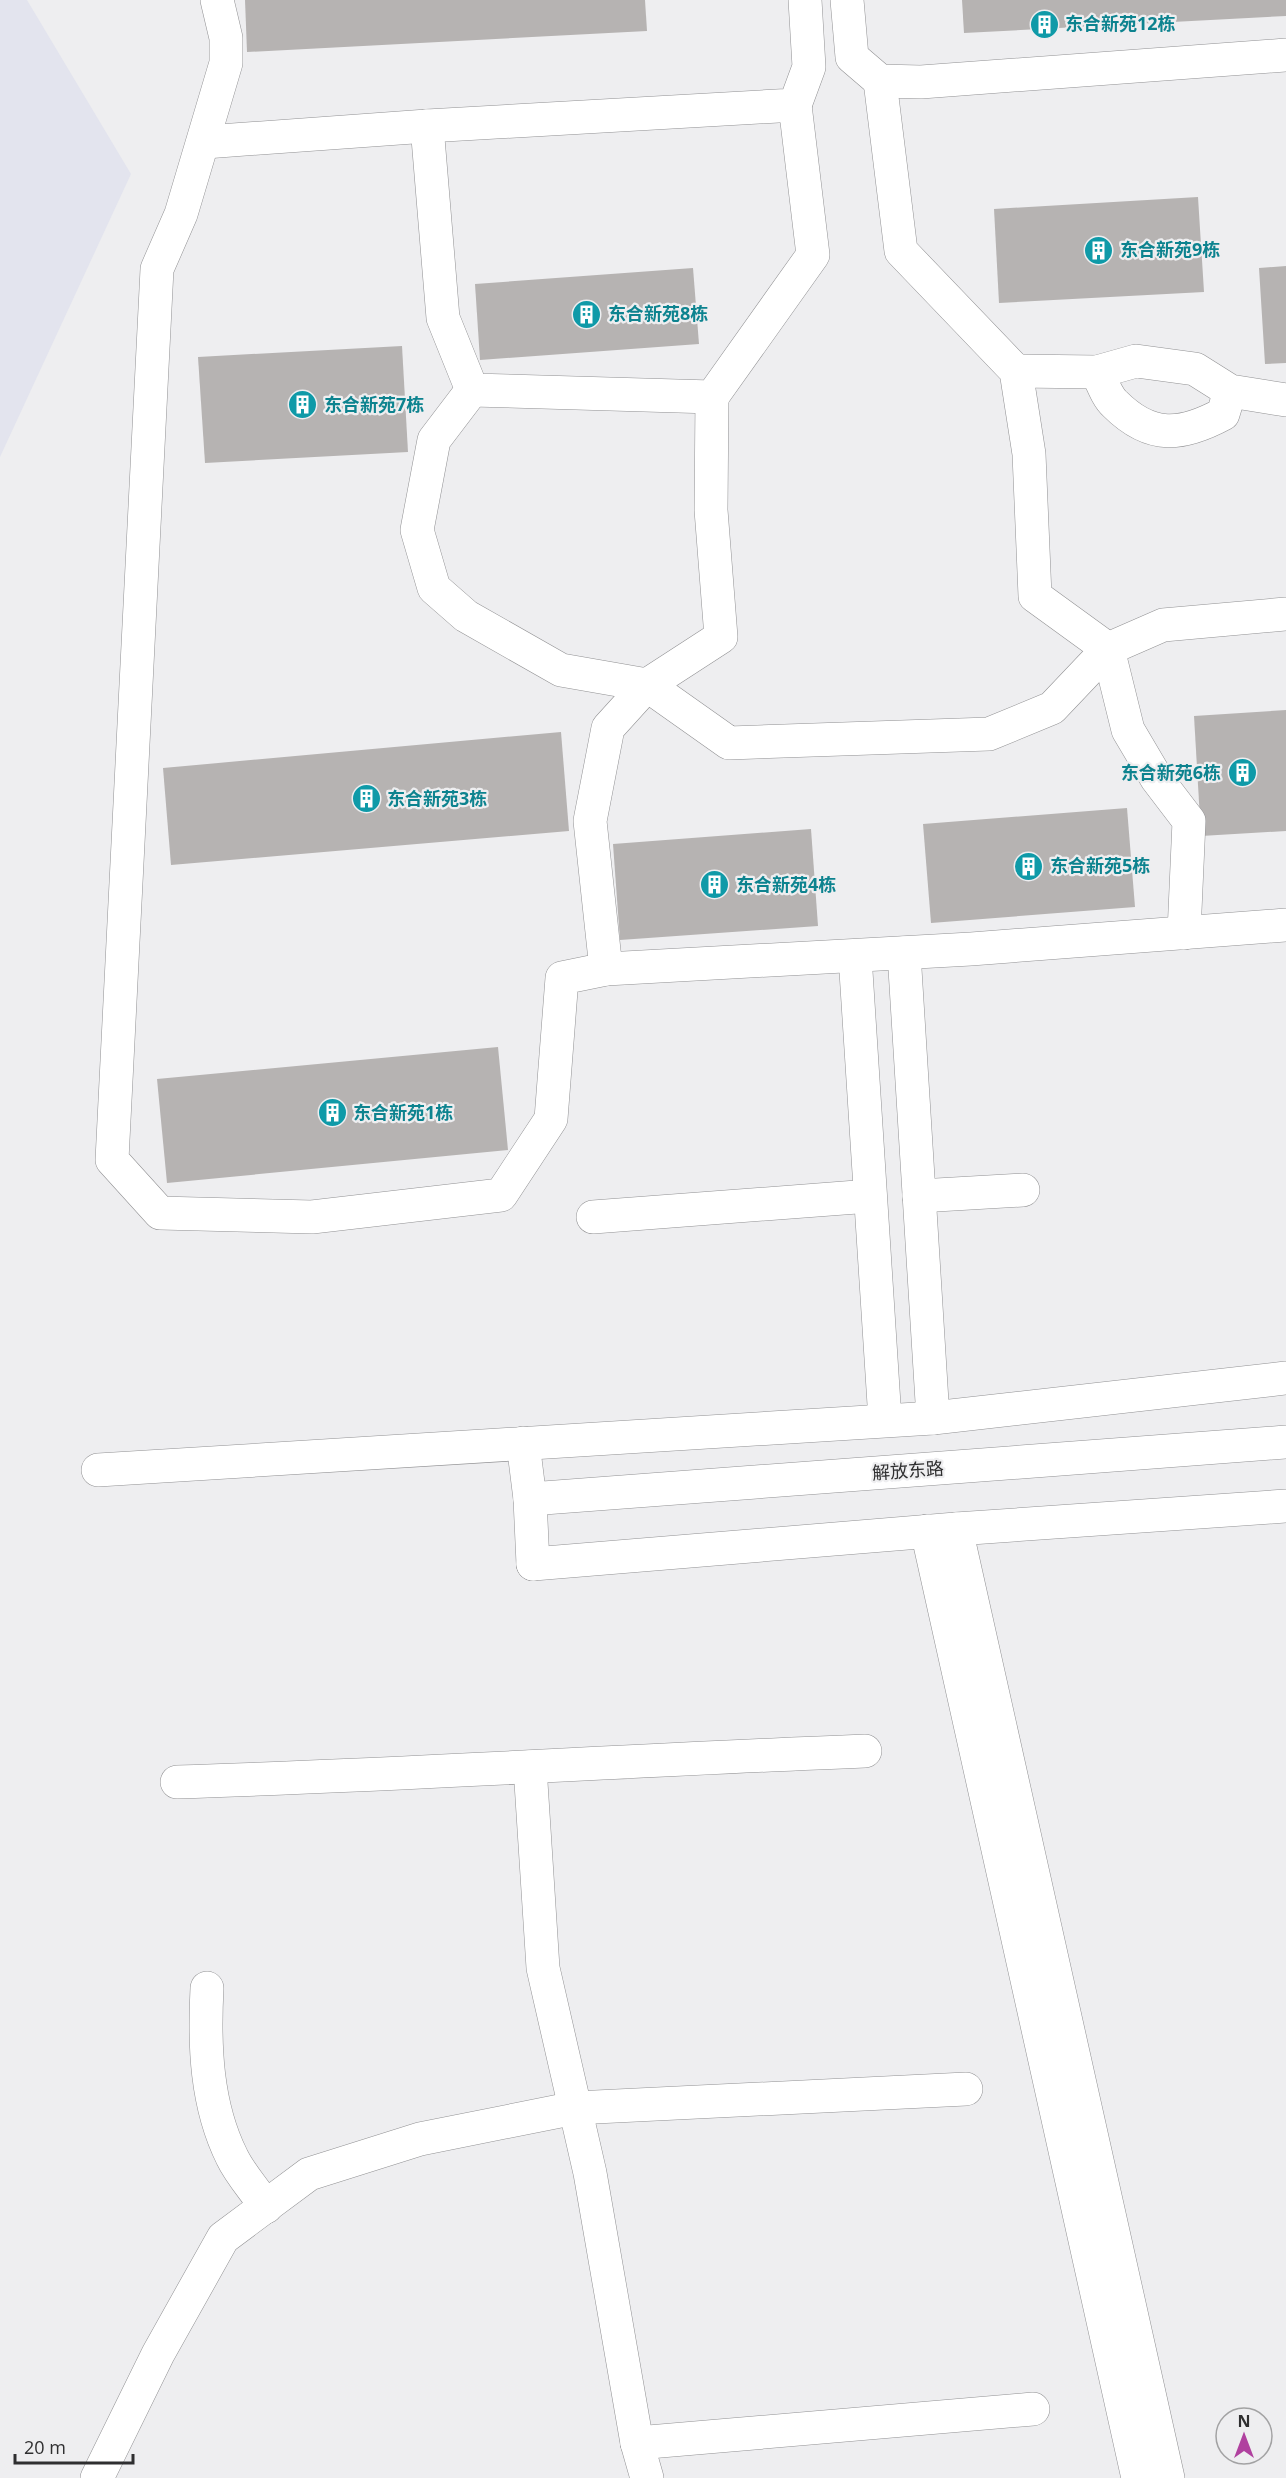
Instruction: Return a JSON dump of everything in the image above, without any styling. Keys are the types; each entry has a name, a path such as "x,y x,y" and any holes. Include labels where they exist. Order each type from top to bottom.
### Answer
{"street":[{"path":"217,0 226,39 226,63 205,142 181,214 158,269 111,1160 160,1213 312,1217 501,1195 551,1119 562,978 606,969 904,953 1286,925"},
{"path":"606,969 590,821 608,728 647,685 721,637 711,510 712,397 813,255 795,105 808,67 805,0"},
{"path":"847,0 852,57 880,81 921,82 1286,55"},
{"path":"880,81 901,251 1016,371 1029,454 1035,596 1108,649 1128,730 1156,779 1189,821 1184,933"},
{"path":"205,142 427,126 795,105"},
{"path":"427,126 443,318 472,390"},
{"path":"1016,371 1097,372 1136,361 1195,369 1230,391 1286,400"},
{"path":"1097,372 1113,404 1147,427 1176,433 1200,426 1223,414 1230,391"},
{"path":"472,390 712,397"},
{"path":"472,390 434,440 417,530 434,588 466,616 561,670 647,685 729,742 989,734 1052,708 1108,649 1163,625 1286,614"},
{"path":"904,953 933,1418"},
{"path":"855,956 885,1420"},
{"path":"919,1196 1023,1191"},
{"path":"593,1217 870,1196"},
{"path":"98,1470 933,1418 1286,1378"},
{"name":"解放东路","path":"530,1499 1286,1442"},
{"path":"524,1443 530,1499 533,1564 942,1530 1286,1506"},
{"path":"942,1530 1138,2478"},
{"path":"942,1530 1168,2478"},
{"path":"177,1782 392,1776 865,1751"},
{"path":"530,1767 543,1968 590,2173 637,2443 646,2478"},
{"path":"207,1989 205,2028 212,2102 232,2157 266,2206"},
{"path":"97,2478 158,2354 223,2238 309,2174 420,2139 575,2108 966,2089"},
{"path":"637,2443 1033,2409"}],"shaded area":[{"path":"0,0 27,0 131,174 0,457"}],"building":[{"path":"245,0 645,0 647,31 247,52"},
{"name":"东合新苑12栋","path":"962,0 1286,0 1286,16 964,33"},
{"name":"东合新苑9栋","path":"1198,197 1204,292 999,303 994,209"},
{"path":"1286,266 1286,363 1265,364 1259,268"},
{"name":"东合新苑8栋","path":"693,268 699,344 480,360 475,284"},
{"name":"东合新苑7栋","path":"402,346 408,452 205,463 198,357"},
{"name":"东合新苑6栋","path":"1286,710 1286,831 1201,836 1194,716"},
{"name":"东合新苑3栋","path":"561,732 569,831 171,865 163,768"},
{"name":"东合新苑5栋","path":"1127,808 1135,907 931,923 923,824"},
{"name":"东合新苑4栋","path":"811,829 818,926 620,940 613,844"},
{"name":"东合新苑1栋","path":"498,1047 508,1150 167,1183 157,1079"}],"place":[{"name":"东合新苑12栋","path":"1044,24"},
{"name":"东合新苑9栋","path":"1099,250"},
{"name":"东合新苑8栋","path":"587,314"},
{"name":"东合新苑7栋","path":"303,405"},
{"name":"东合新苑6栋","path":"1242,773"},
{"name":"东合新苑3栋","path":"366,799"},
{"name":"东合新苑5栋","path":"1029,866"},
{"name":"东合新苑4栋","path":"715,885"},
{"name":"东合新苑1栋","path":"332,1113"}]}
